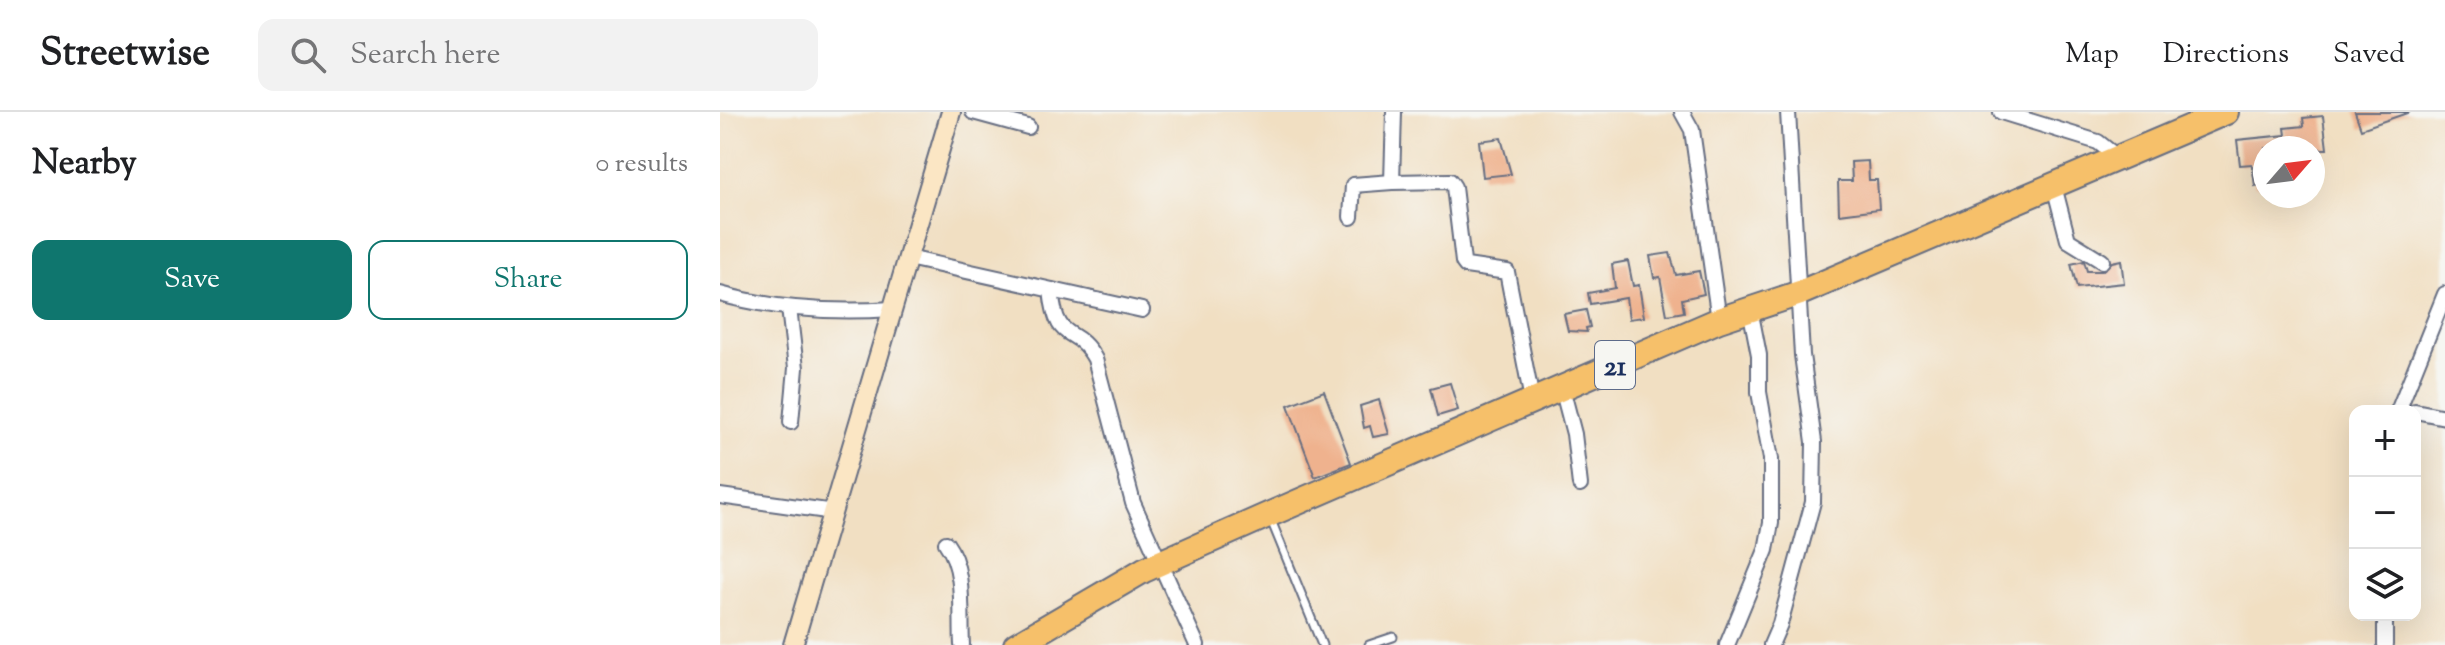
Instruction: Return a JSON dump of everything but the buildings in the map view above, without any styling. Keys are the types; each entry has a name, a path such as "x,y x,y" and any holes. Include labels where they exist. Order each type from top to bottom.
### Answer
{"highway":[{"name":"21","path":"1016,645 1098,595 1160,563 1268,515 1719,320 1800,293 2226,112"}],"main road":[{"path":"793,645 951,112"}],"street":[{"path":"973,112 1028,127"},
{"path":"1392,182 1394,112"},
{"path":"1682,112 1692,130 1719,320"},
{"path":"1771,645 1780,624 1813,502 1814,442 1802,355 1788,112"},
{"path":"2001,112 2098,142 2117,157"},
{"path":"1351,217 1353,185 1447,181 1453,184 1463,262 1471,267 1507,272 1532,400"},
{"path":"2054,186 2068,240 2102,261"},
{"path":"908,258 1142,310"},
{"path":"1051,290 1060,328 1083,342 1095,359 1133,503 1197,645"},
{"path":"720,294 789,308 840,313 892,309"},
{"path":"2400,405 2445,294"},
{"path":"789,308 796,368 791,422"},
{"path":"1727,645 1766,550 1771,523 1771,459 1759,392 1759,355 1750,309"},
{"path":"1562,388 1574,434 1580,485"},
{"path":"2421,412 2445,417"},
{"path":"720,496 834,512"},
{"path":"946,543 954,554 958,569 962,645"},
{"path":"2385,621 2385,645"}],"lane":[{"path":"1268,515 1322,645"},
{"path":"1369,645 1393,637"}]}
